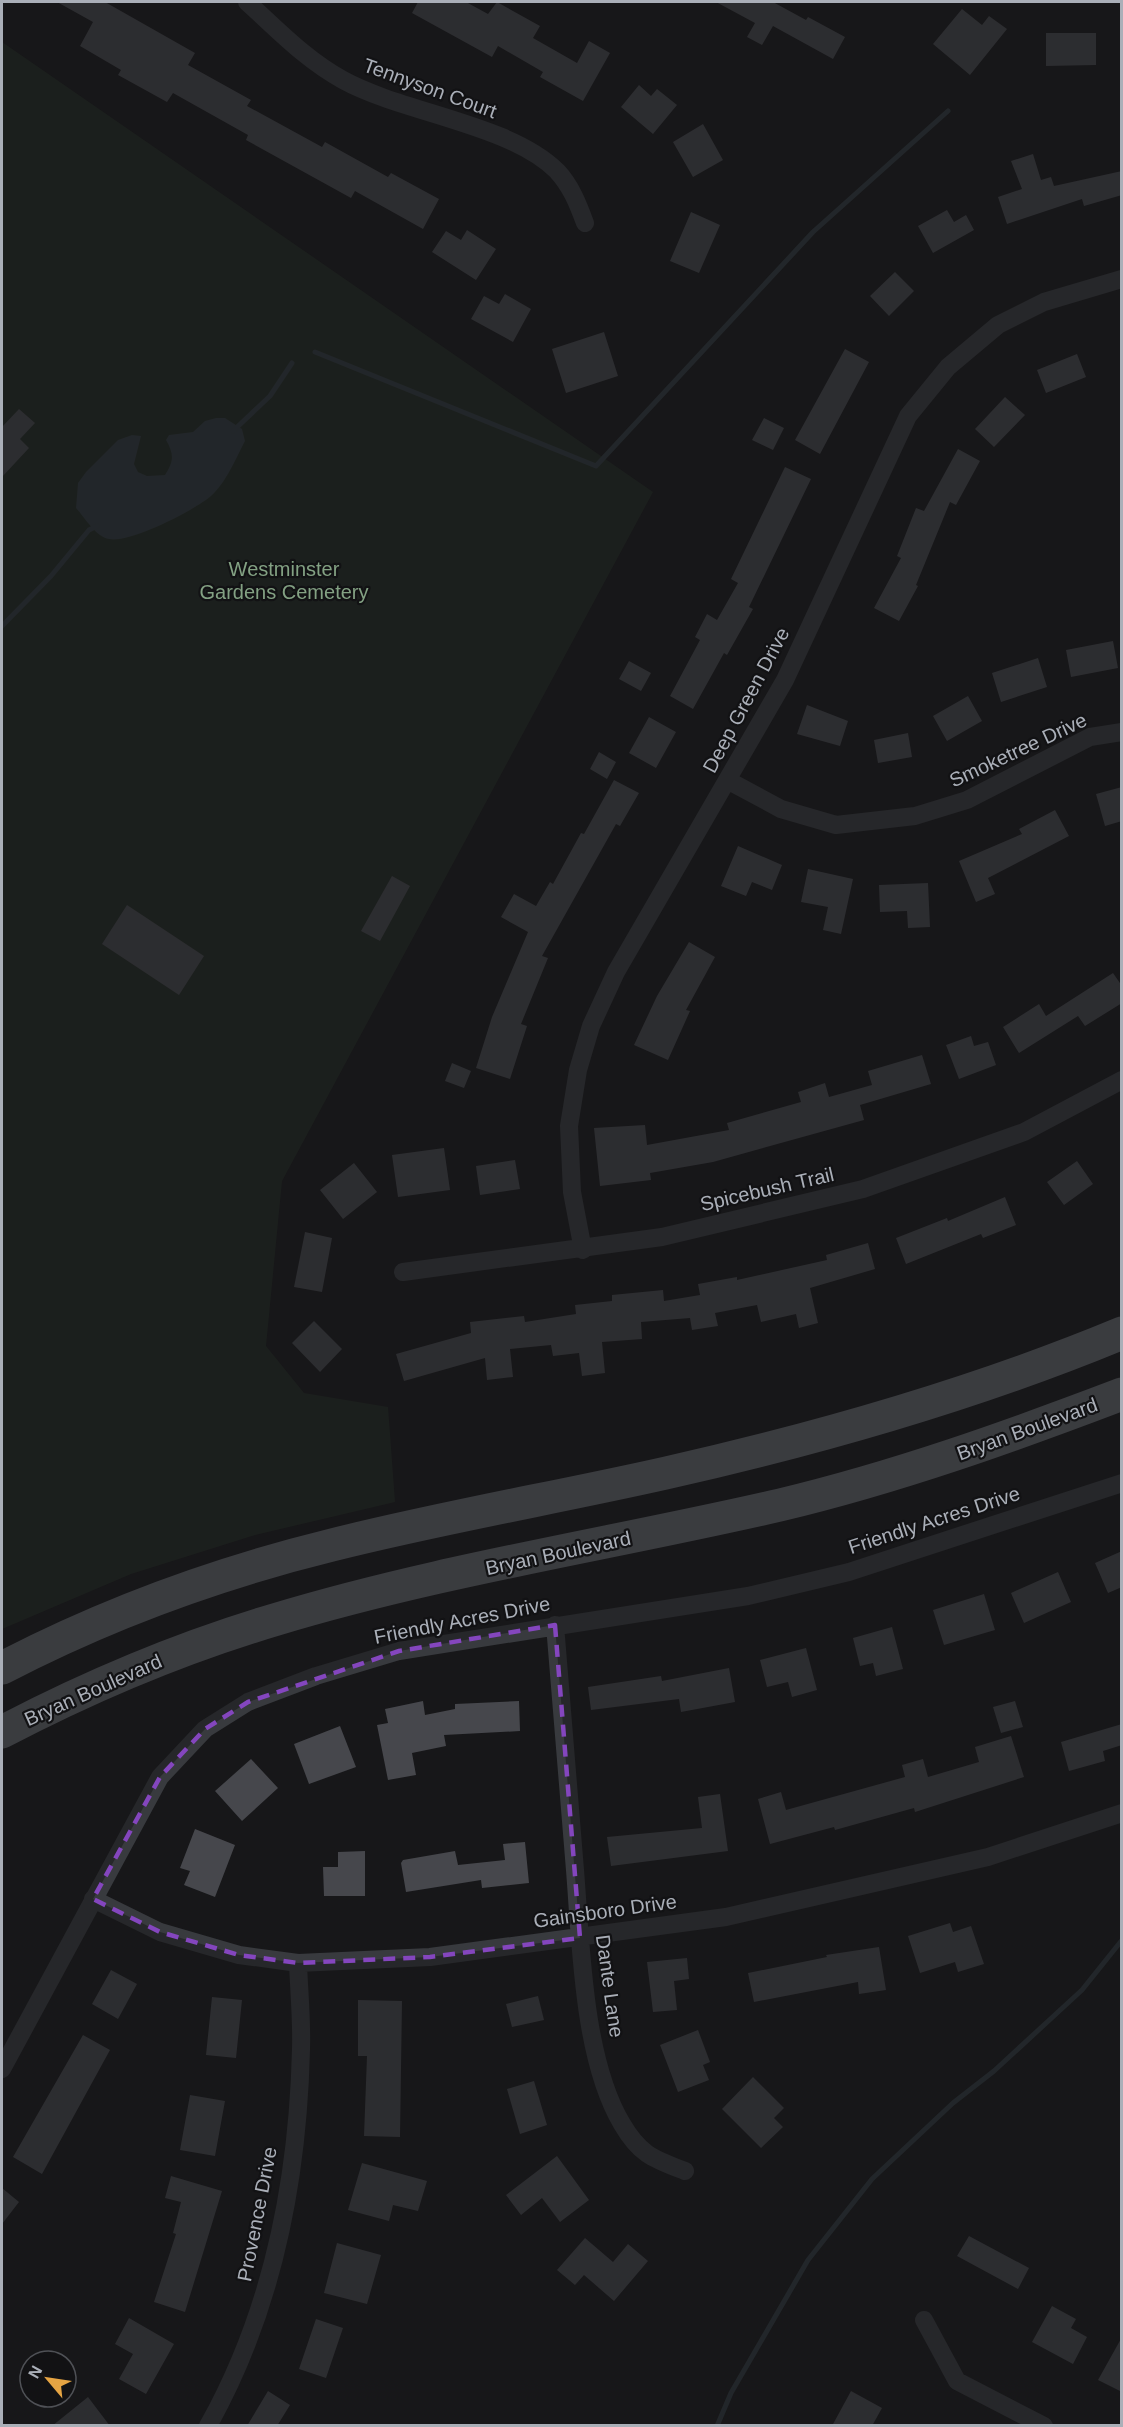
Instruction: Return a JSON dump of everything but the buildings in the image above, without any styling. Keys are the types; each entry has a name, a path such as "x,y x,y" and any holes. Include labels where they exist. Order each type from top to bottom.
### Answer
{"highway":[{"path":"1070,1355 1122,1321"},
{"path":"2,1668 121,1613 263,1563 401,1528 667,1473 865,1422 1017,1374 1122,1333"},
{"name":"Bryan Boulevard","path":"2,1732 148,1664 272,1620 459,1573 684,1527 844,1488 956,1456 1122,1394"}],"street":[{"name":"Tennyson Court","path":"247,2 308,59 344,81 400,105 446,117 519,146 556,170 572,191 585,223"},
{"name":"Deep Green Drive","path":"583,1250 572,1192 569,1126 578,1070 591,1026 616,972 785,681 908,416 948,367 998,326 1044,302 1122,279"},
{"name":"Smoketree Drive","path":"729,781 781,809 836,825 915,816 967,800 1090,737 1122,732"},
{"name":"Spicebush Trail","path":"403,1272 583,1250 662,1237 863,1189 1024,1132 1122,1080"},
{"name":"Friendly Acres Drive","path":"2,2069 160,1777 204,1729 248,1702 316,1676 399,1651 555,1624 748,1596 849,1572 1122,1483"},
{"name":"Dante Lane","path":"555,1624 580,1938 592,2032 609,2100 623,2126 647,2156 685,2172"},
{"name":"Gainsboro Drive","path":"93,1899 160,1932 239,1955 298,1963 430,1957 726,1917 988,1857 1122,1813"},
{"name":"Provence Drive","path":"208,2426 246,2349 268,2286 291,2177 301,2049 298,1963"},
{"path":"924,2320 957,2381 1044,2426"}],"highlighted area":[{"path":"555,1625 580,1938 430,1957 298,1963 239,1955 160,1932 93,1899 160,1777 205,1729 248,1702 399,1651"}],"green space":[{"name":"Westminster Gardens Cemetery","path":"2,42 653,492 282,1181 266,1346 304,1393 388,1407 395,1502 255,1535 131,1574 2,1629"}],"shaded area":[{"path":"225,418 242,429 245,441 221,484 203,502 162,525 118,539 104,538 76,508 78,483 118,440 132,435 141,436 134,464 138,472 147,476 165,475 172,458 166,440 169,435 193,432 205,421"}],"waterway":[{"path":"315,352 596,466 813,232 948,111"},
{"path":"233,431 270,396 292,363"},
{"path":"2,626 51,576 89,530 97,526"},
{"path":"717,2426 731,2393 808,2260 872,2179 953,2103 994,2071 1082,1990 1122,1940"}]}
